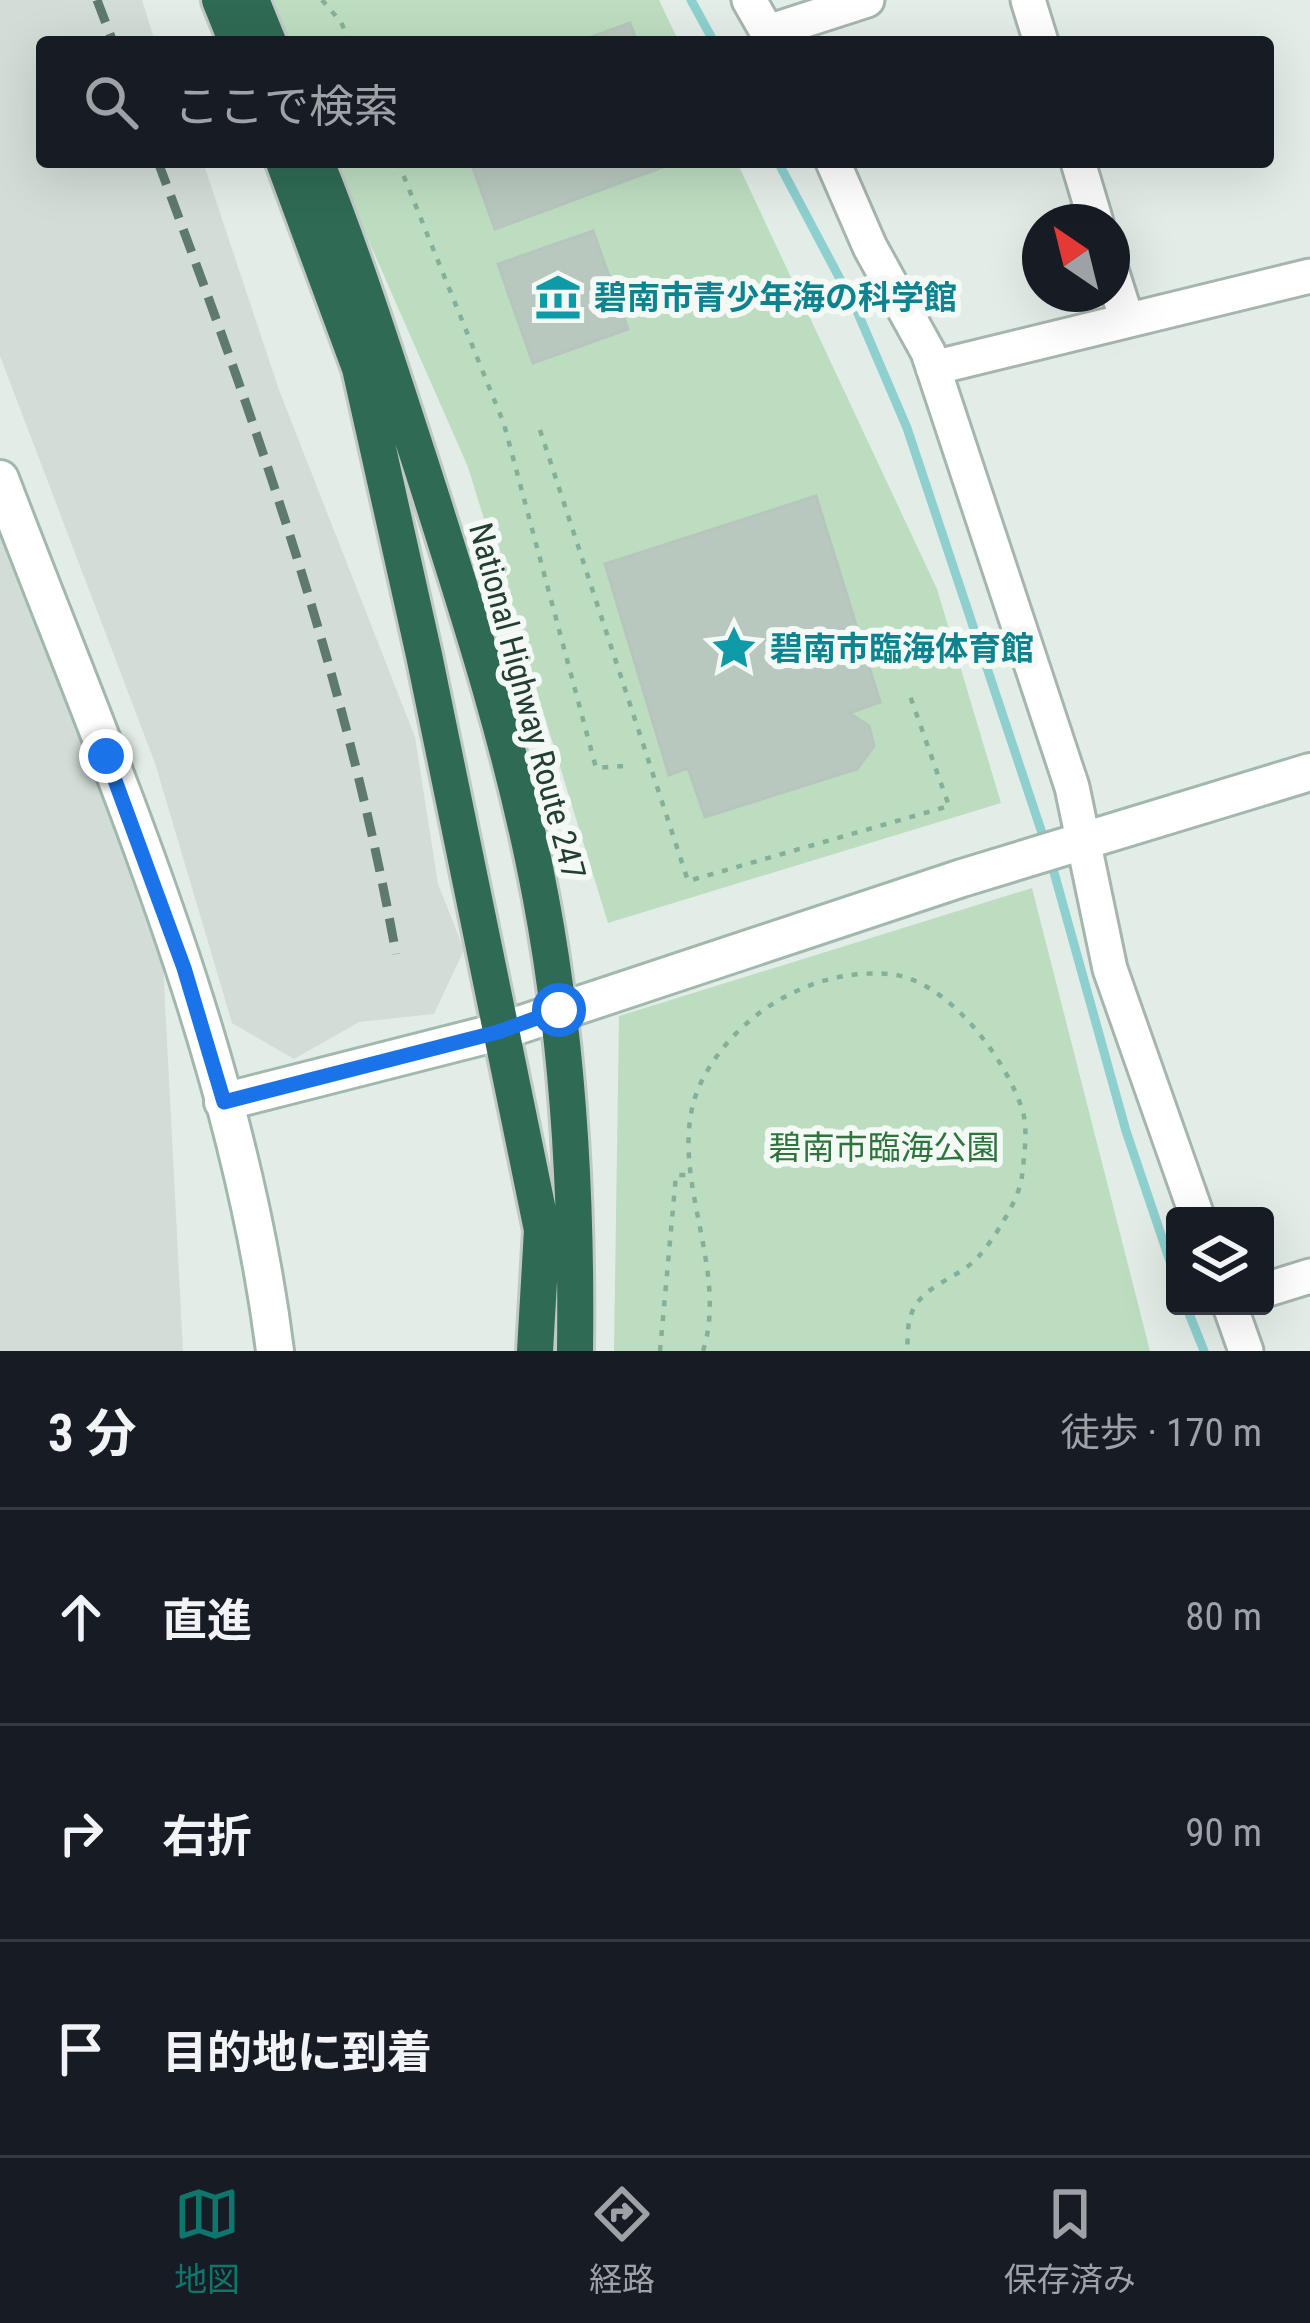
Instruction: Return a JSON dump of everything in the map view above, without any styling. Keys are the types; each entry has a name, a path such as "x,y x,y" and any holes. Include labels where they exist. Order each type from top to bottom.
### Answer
{"highway":[{"path":"220,0 235,36"},
{"path":"251,0 266,36"},
{"path":"286,168 360,368 382,459 542,1230 535,1351"},
{"name":"National Highway Route 247","path":"318,168 362,277 515,776 559,1010 577,1217 575,1351"}],"street":[{"path":"749,0 770,36"},
{"path":"774,36 867,0"},
{"path":"1028,0 1039,36"},
{"path":"835,168 933,368 1065,766 1075,844 1111,969 1194,1207"},
{"path":"1080,168 1091,204"},
{"path":"933,368 1126,317 1310,276"},
{"path":"1124,312 1126,317"},
{"path":"0,479 184,968 224,1102 274,1351"},
{"path":"224,1102 498,1032 962,878 1310,772"},
{"path":"1274,1287 1310,1276"},
{"path":"1233,1315 1246,1351"}],"path":[{"path":"322,0 347,36"},
{"path":"400,168 504,424 596,768 623,766"},
{"path":"540,430 688,880 949,806 909,693"},
{"path":"703,1351 710,1330 711,1273 688,1141 704,1076 752,1012 818,983 892,974 957,1006 1003,1066 1024,1117 1022,1184 979,1257 922,1297 911,1312 907,1351"},
{"path":"660,1351 676,1175 692,1174"}],"shaded area":[{"path":"0,0 142,0 153,36 36,36 36,168 205,168 279,390 415,737 438,884 464,950 434,1014 359,1022 294,1059 232,1023 155,763 0,356"},
{"path":"0,487 162,944 183,1351 0,1351"}],"green space":[{"path":"263,0 659,0 676,36 278,36"},
{"path":"337,168 740,168 937,589 1001,803 608,923 468,467"},
{"name":"碧南市臨海公園","path":"1032,888 1150,1351 614,1351 619,1016"}],"building":[{"path":"630,23 635,36 594,36"},
{"path":"473,168 660,168 495,229"},
{"path":"593,231 628,329 533,363 498,264"},
{"path":"816,496 880,702 849,713 869,726 874,746 857,769 705,817 688,768 669,775 605,564"}],"waterway":[{"path":"691,0 711,36"},
{"path":"781,168 857,311 907,428 1045,842"},
{"path":"1050,858 1126,1131 1166,1249"},
{"path":"1190,1315 1204,1351"}],"railway":[{"path":"97,0 111,36"},
{"path":"160,168 230,357 325,652 376,852 396,954"}],"place":[{"name":"碧南市青少年海の科学館","path":"558,297"},
{"name":"碧南市臨海体育館","path":"734,648"}],"route":[{"path":"106,756 184,968 224,1102 498,1032 559,1010"}]}
